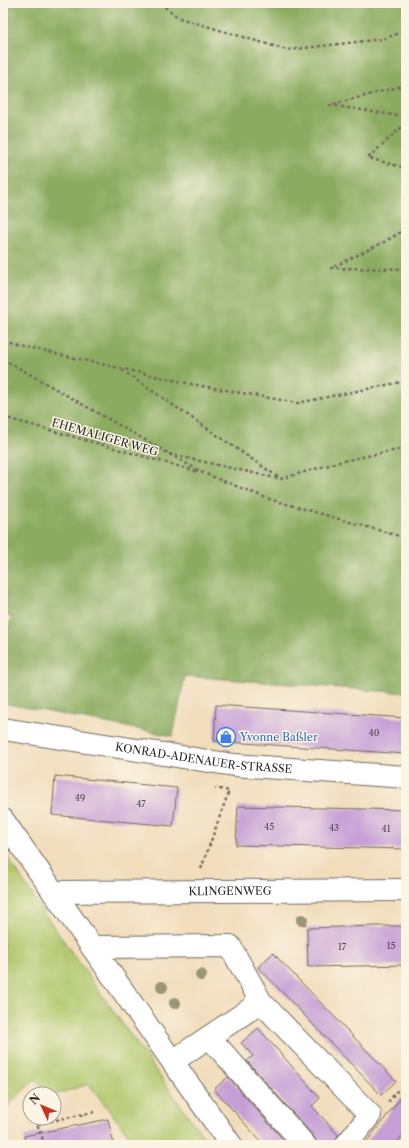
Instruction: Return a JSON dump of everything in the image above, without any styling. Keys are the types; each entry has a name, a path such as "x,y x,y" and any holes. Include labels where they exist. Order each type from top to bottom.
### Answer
{"street":[{"name":"KONRAD-ADENAUER-STRASSE","path":"3,729 234,765 406,777"},
{"path":"3,820 231,1145"},
{"name":"KLINGENWEG","path":"53,892 406,890"},
{"path":"92,947 230,946 261,1002 370,1115 346,1145"},
{"path":"173,1062 261,1002"},
{"path":"209,1037 305,1145"}],"path":[{"path":"160,3 179,18 287,50 382,38 406,32"},
{"path":"406,85 330,105 406,117"},
{"path":"406,123 368,158 406,168"},
{"path":"406,229 384,242 331,268 406,269"},
{"path":"3,340 25,347 190,384 298,403 403,382 406,380"},
{"path":"3,359 203,473 269,499 406,538"},
{"path":"120,369 280,479"},
{"name":"EHEMALIGER WEG","path":"3,416 203,473"},
{"path":"166,453 280,479 343,461 406,448"},
{"path":"193,891 229,791 212,787 217,762"},
{"path":"44,1145 37,1124 94,1112"}],"green space":[{"path":"3,3 406,3 406,693 185,676 173,736 3,703 3,644 12,617 3,614"},
{"path":"3,850 45,915 209,1145 136,1145 89,1084 62,1092 62,1086 42,1086 35,1079 28,1086 22,1086 22,1092 3,1111"}],"building":[{"path":"216,705 406,718 406,754 214,741"},
{"path":"55,776 177,788 173,826 52,815"},
{"path":"238,806 406,810 406,849 236,845"},
{"path":"406,926 406,965 308,967 307,928"},
{"path":"273,953 396,1081 381,1095 258,967"},
{"path":"258,1028 320,1098 312,1106 338,1135 334,1145 317,1145 314,1137 247,1061 253,1056 241,1043"},
{"path":"228,1077 288,1145 264,1145 214,1089"},
{"path":"406,1091 406,1131 395,1145 364,1145"},
{"path":"108,1119 114,1145 25,1145 24,1136"}],"place":[{"name":"Yvonne Baßler","path":"226,737"}]}
